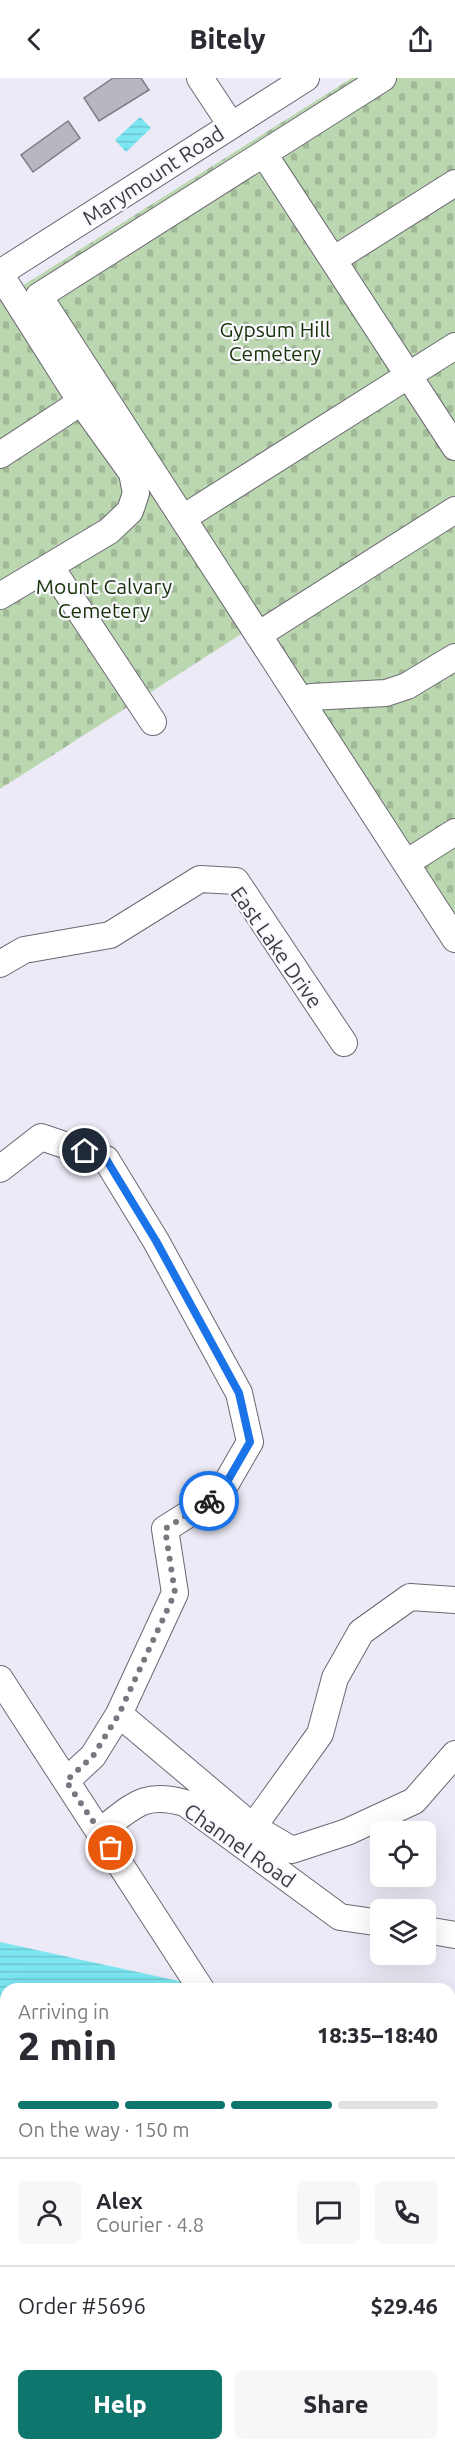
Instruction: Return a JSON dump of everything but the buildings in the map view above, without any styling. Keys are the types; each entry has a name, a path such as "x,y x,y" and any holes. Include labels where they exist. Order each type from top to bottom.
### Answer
{"street":[{"path":"200,78 231,125"},
{"name":"Marymount Road","path":"0,274 306,78"},
{"path":"383,78 39,296 455,939"},
{"path":"264,154 455,447"},
{"path":"333,260 455,183"},
{"path":"0,274 9,307 132,473 136,493 130,511 109,531 0,596"},
{"path":"183,518 455,346"},
{"path":"0,455 81,402"},
{"path":"258,635 455,510"},
{"path":"50,566 153,722"},
{"path":"311,697 386,693 407,686 455,657"},
{"path":"406,863 455,832"},
{"name":"East Lake Drive","path":"0,964 24,950 110,935 200,879 236,881 344,1043"},
{"path":"0,1169 41,1137 106,1159 156,1241 239,1393 250,1442 220,1494 165,1529 175,1593 119,1714 93,1756 66,1781"},
{"path":"253,1827 320,1734 335,1678 361,1632 410,1597 455,1600"},
{"path":"0,1679 197,1983"},
{"path":"119,1714 253,1827 292,1850 347,1832 414,1801 455,1754"},
{"name":"Channel Road","path":"100,1831 143,1800 164,1797 185,1803 340,1917 370,1921"},
{"path":"436,1932 455,1935"}],"green space":[{"name":"Gypsum Hill Cemetery","path":"352,78 455,78 455,949 249,629 0,789 0,300"}],"water":[{"path":"140,117 151,128 126,152 115,140"},
{"path":"0,1942 188,1983 0,1983"}],"way so far":[{"path":"111,1848 66,1781 93,1756 119,1714 175,1593 165,1529 209,1501"}],"route":[{"path":"85,1151 106,1159 156,1241 239,1393 250,1442 220,1494 209,1501"}],"park label":[{"name":"Mount Calvary Cemetery","path":"104,598"}]}
